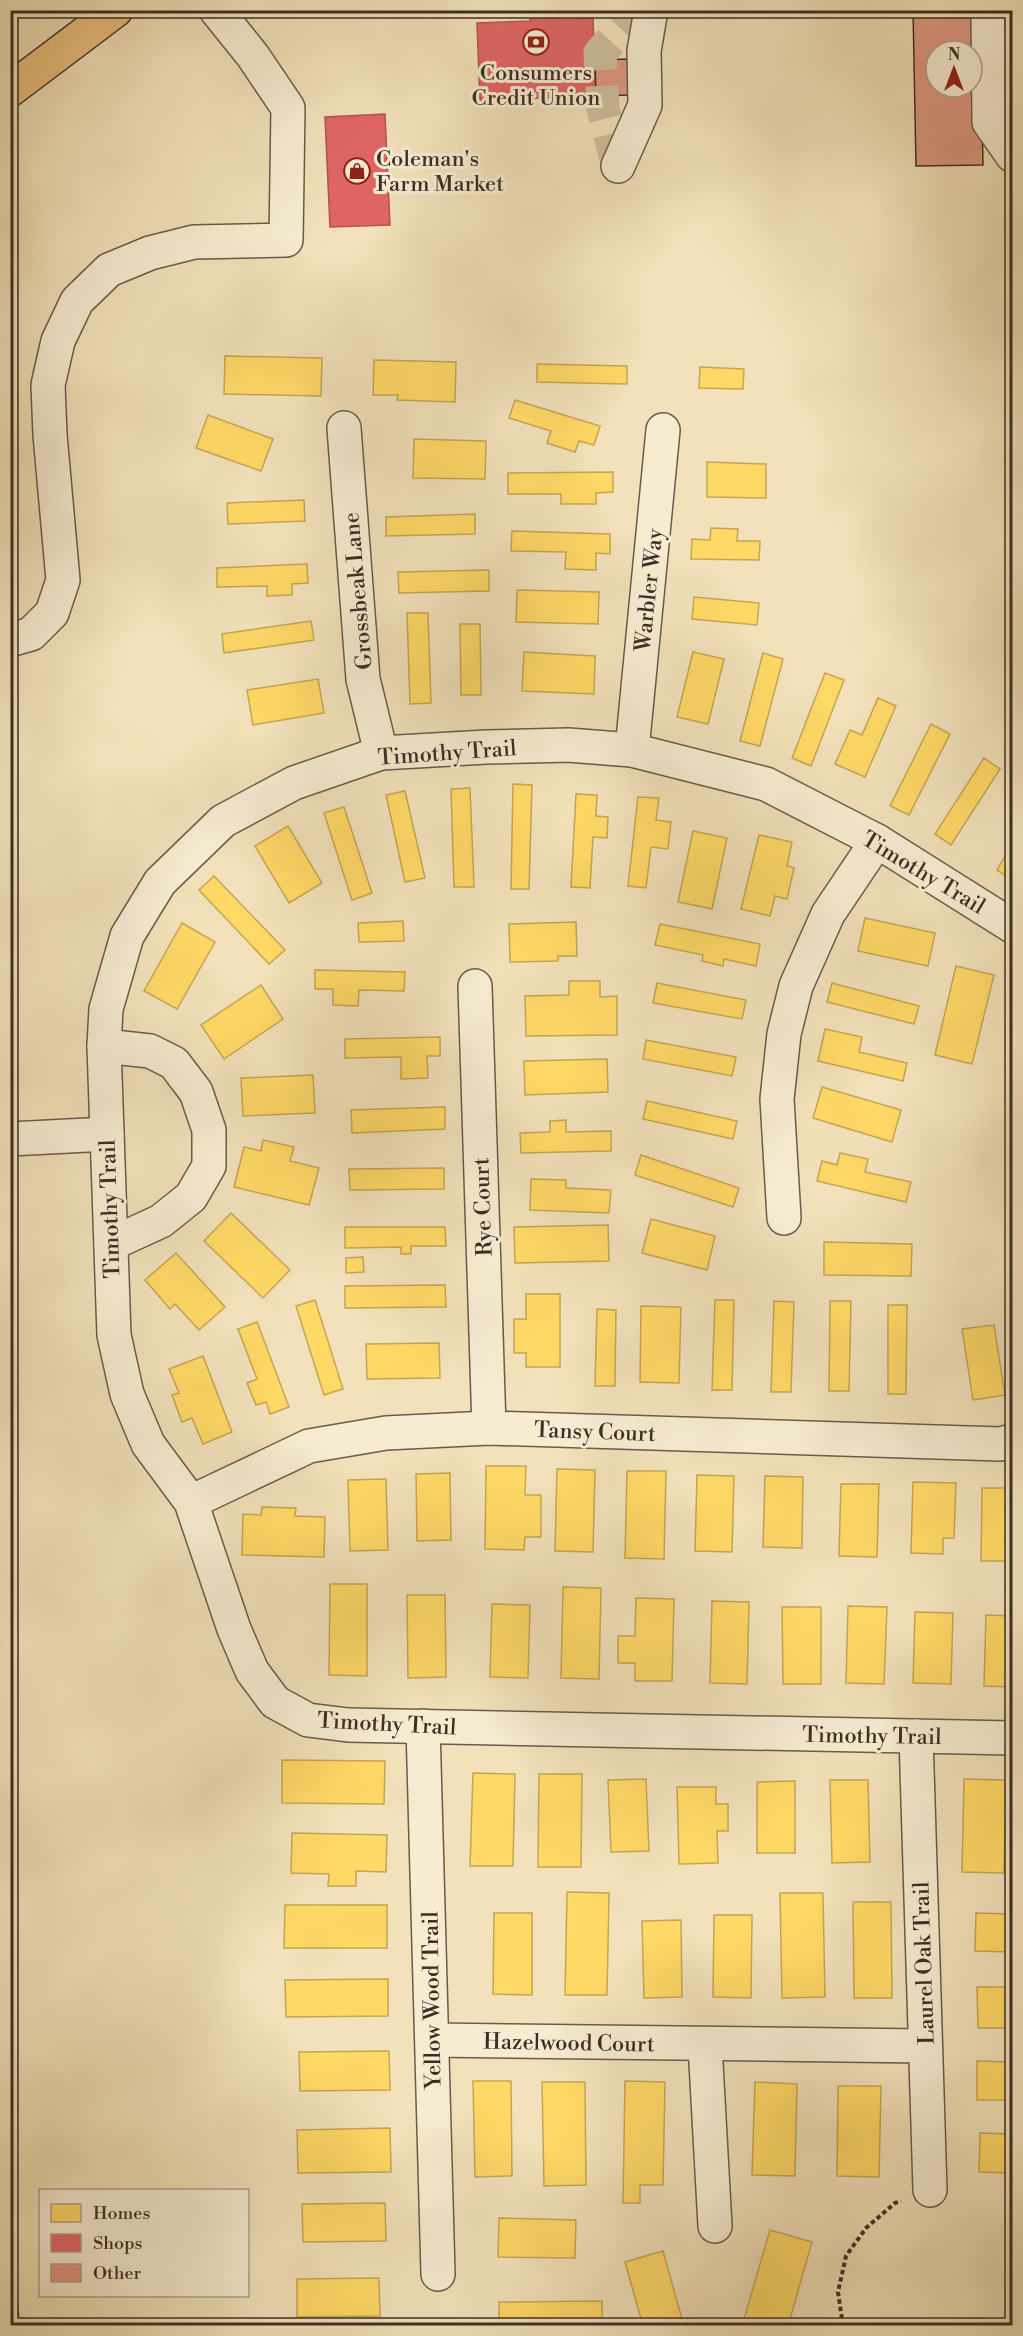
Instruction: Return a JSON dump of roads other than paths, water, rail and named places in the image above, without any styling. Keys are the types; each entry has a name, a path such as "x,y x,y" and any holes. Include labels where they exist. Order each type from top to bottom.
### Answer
{"highway":[{"path":"10,90 116,10"}],"street":[{"path":"10,640 31,634 52,613 63,580 50,435 48,385 57,341 77,301 110,270 150,253 194,242 286,240 288,108 254,56 216,10"},
{"path":"618,166 645,105 644,51 651,10"},
{"path":"988,10 989,122 1012,155"},
{"name":"Grossbeak Lane","path":"344,428 363,678 381,753"},
{"name":"Warbler Way","path":"632,750 663,430"},
{"name":"Timothy Trail","path":"1012,926 877,841 766,784 632,750 556,745 381,753 294,783 223,821 160,882 127,936 105,1009 104,1046 114,1335 127,1394 148,1443 191,1502 234,1629 252,1671 274,1702 308,1720 348,1725 1012,1738"},
{"path":"783,1218 777,1099 783,1034 796,986 828,914 877,841"},
{"name":"Rye Court","path":"476,986 489,1428"},
{"path":"104,1046 150,1051 174,1063 196,1092 209,1130 209,1166 191,1197 161,1221 111,1244"},
{"path":"10,1139 107,1134"},
{"name":"Tansy Court","path":"191,1502 309,1446 386,1433 489,1428 1000,1443 1012,1441"},
{"name":"Yellow Wood Trail","path":"423,1726 438,2274"},
{"name":"Laurel Oak Trail","path":"916,1736 930,2190"},
{"name":"Hazelwood Court","path":"432,2040 925,2046"},
{"path":"705,2045 715,2226"}],"tunnel":[{"path":"618,166 603,109 600,53 640,10"}],"place":[{"name":"Consumers Credit Union","path":"536,42"},
{"name":"Coleman's Farm Market","path":"357,171"}]}
